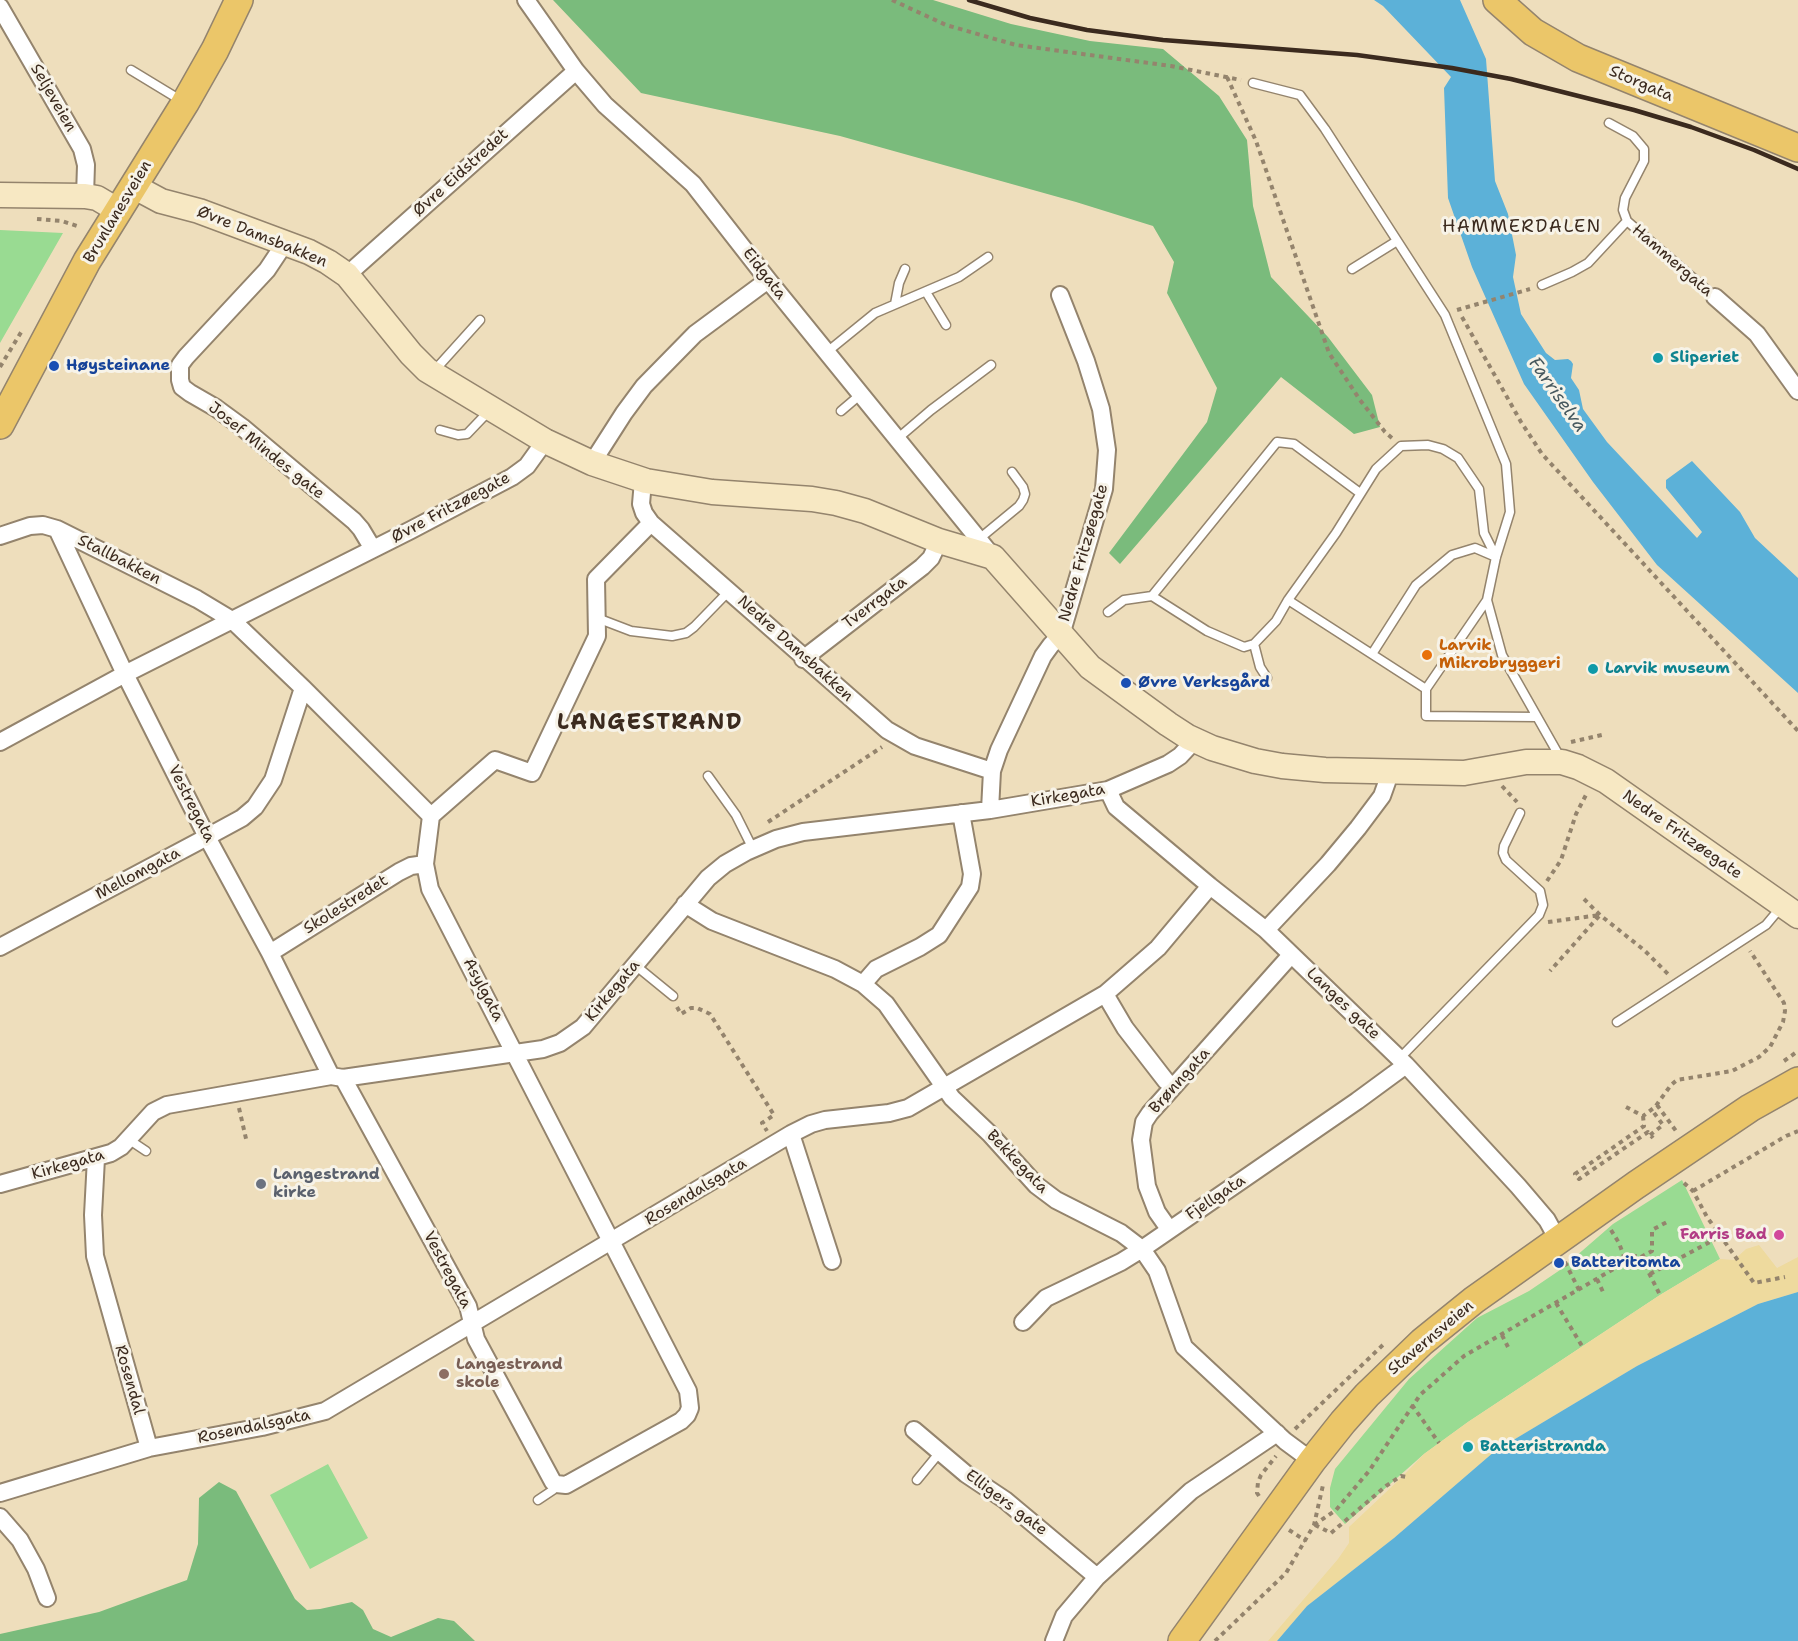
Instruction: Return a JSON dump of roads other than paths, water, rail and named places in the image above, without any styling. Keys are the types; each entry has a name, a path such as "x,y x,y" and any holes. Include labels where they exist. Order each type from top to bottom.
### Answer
{"main road":[{"name":"Brunlanesveien","path":"0,425 87,261 185,103 215,50 239,0"},
{"name":"Storgata","path":"1497,0 1533,32 1578,58 1798,148"},
{"name":"Øvre Damsbakken","path":"133,186 161,201 199,211 285,243 328,262 347,275 411,354 432,373 545,441"},
{"path":"0,195 85,196 97,198 119,211"},
{"path":"545,441 592,463 643,481 712,492 812,499 836,503 865,511 939,541 986,548 1061,635"},
{"name":"Nedre Fritzøegate","path":"1061,635 1090,667 1192,736 1231,755 1282,766 1325,770 1464,773 1526,762 1546,761 1558,754 1606,781 1790,911"},
{"name":"Stavernsveien","path":"1182,1641 1312,1461 1367,1395 1422,1342 1445,1322 1562,1251 1798,1070"},
{"name":"Stavernsveien","path":"1750,1108 1798,1081"}],"street":[{"name":"Eidgata","path":"526,0 576,71 605,105 693,184 986,548"},
{"name":"Seljeveien","path":"0,7 82,149 86,165 85,196"},
{"name":"Øvre Eidstredet","path":"347,275 576,71"},
{"name":"Josef Mindes gate","path":"285,243 267,270 180,365 182,387 242,427 354,521 373,549"},
{"path":"592,463 644,386 695,334 768,280"},
{"name":"Nedre Fritzøegate","path":"1060,295 1095,386 1105,429 1107,450 1104,489 1061,635"},
{"name":"Hammergata","path":"1714,297 1757,334 1798,391"},
{"name":"Øvre Fritzøegate","path":"0,742 124,674 512,477 527,466 545,441"},
{"path":"232,620 431,816 495,760 531,773 597,636 596,579 651,523 641,504 643,481"},
{"name":"Nedre Damsbakken","path":"651,523 803,659 897,737 915,746 992,771"},
{"name":"Stallbakken","path":"0,536 30,526 43,525 57,529 232,620"},
{"name":"Vestregata","path":"57,529 124,674 207,837 337,1077 468,1306 476,1339 556,1484"},
{"name":"Tverrgata","path":"803,659 922,567 931,558 939,541"},
{"path":"990,810 992,771 1004,740 1043,656 1050,645 1061,635"},
{"name":"Mellomgata","path":"0,947 242,818 255,807 273,780 303,688"},
{"name":"Kirkegata","path":"0,1184 111,1153 128,1139 153,1112 167,1105 337,1077 543,1049 572,1036 583,1027 708,878 750,842 776,839 803,832 990,810 1108,790 1168,764 1180,756 1192,736"},
{"path":"1266,930 1358,828 1382,796 1388,771"},
{"name":"Langes gate","path":"1108,790 1116,807 1266,930 1402,1062 1547,1220 1562,1251"},
{"path":"863,984 876,969 920,947 939,934 970,887 972,874 961,813"},
{"name":"Asylgata","path":"431,816 425,864 430,889 688,1391 690,1408 681,1421 566,1485 556,1484"},
{"name":"Skolestredet","path":"270,953 399,872 411,866 425,864"},
{"name":"Rosendalsgata","path":"148,1448 262,1427 325,1411 791,1134 811,1124 832,1118 898,1111 1105,994 1158,948 1210,886"},
{"name":"Bekkegata","path":"685,904 712,921 835,969 863,984 886,1004 952,1099 1013,1158 1045,1194 1121,1233 1142,1249 1157,1271 1184,1347 1277,1433 1312,1461"},
{"name":"Brønngata","path":"1169,1230 1147,1186 1141,1140 1144,1122 1173,1086 1291,955"},
{"path":"1105,994 1125,1028 1166,1081 1173,1086"},
{"name":"Fjellgata","path":"1023,1323 1046,1298 1121,1262 1142,1249 1357,1101 1402,1062"},
{"path":"791,1134 832,1261"},
{"name":"Rosendal","path":"96,1158 93,1215 94,1256 148,1448"},
{"name":"Elligers gate","path":"914,1430 966,1474 1005,1500 1097,1577"},
{"path":"1054,1641 1064,1616 1097,1577 1191,1491 1277,1433"},
{"path":"0,1493 148,1448"},
{"path":"0,1517 20,1540 36,1569 47,1598"}],"lane":[{"path":"131,70 185,103"},
{"path":"1253,83 1300,95 1325,129 1445,315 1506,464 1510,512 1496,557 1487,600 1426,689 1426,716 1537,717"},
{"name":"Hammergata","path":"1609,123 1633,136 1644,149 1644,161 1625,198 1623,210 1627,221 1714,297"},
{"path":"1542,285 1588,262 1627,221"},
{"path":"1352,269 1397,241"},
{"path":"826,352 870,316 959,277 988,257"},
{"path":"895,304 898,283 905,269"},
{"path":"926,292 946,325"},
{"path":"432,373 480,320"},
{"path":"897,439 991,365"},
{"path":"841,411 861,394"},
{"path":"440,430 459,435 467,434 490,409"},
{"path":"1152,596 1277,442 1294,444 1360,493"},
{"path":"1108,612 1124,600 1152,596 1207,631 1244,647 1254,644 1276,621 1376,469 1401,446 1428,445 1443,449 1458,458 1479,489 1484,533 1496,557"},
{"path":"986,548 1023,500 1025,494 1023,487 1012,472"},
{"path":"1372,654 1416,585 1452,555 1476,548 1496,557"},
{"path":"597,618 631,631 672,636 686,633 694,627 729,591"},
{"path":"1288,600 1426,689"},
{"path":"1487,600 1502,655 1558,754"},
{"path":"1254,644 1260,667 1267,678"},
{"path":"708,776 736,815 750,842"},
{"path":"1402,1062 1539,915 1543,905 1540,891 1506,860 1503,853 1504,846 1520,813"},
{"path":"1617,1022 1790,911"},
{"path":"635,965 673,996"},
{"path":"128,1139 146,1151"},
{"path":"917,1480 940,1452"},
{"path":"538,1500 552,1490 556,1484"}],"water":[{"name":"Farriselva","path":"1374,0 1460,0 1486,59 1495,181 1508,214 1516,255 1513,277 1521,314 1546,353 1555,360 1568,359 1571,361 1573,364 1571,378 1579,390 1583,409 1607,442 1697,538 1702,532 1666,488 1666,480 1692,461 1740,512 1755,538 1798,578 1798,693 1657,565 1593,482 1524,384 1472,267 1448,198 1444,88 1451,77 1383,6"},
{"path":"1798,1292 1798,1641 1277,1641 1307,1606 1394,1538 1495,1451 1637,1366 1758,1304"}],"railway":[{"path":"969,0 1030,18 1087,30 1163,40 1357,55 1511,79 1691,127 1798,169"}],"place":[{"name":"Sliperiet","path":"1658,358"},
{"name":"Høysteinane","path":"54,366"},
{"name":"Larvik Mikrobryggeri","path":"1427,655"},
{"name":"Larvik museum","path":"1593,669"},
{"name":"Øvre Verksgård","path":"1126,683"},
{"name":"Langestrand kirke","path":"261,1184"},
{"name":"Farris Bad","path":"1779,1235"},
{"name":"Batteritomta","path":"1559,1263"},
{"name":"Langestrand skole","path":"444,1374"},
{"name":"Batteristranda","path":"1468,1447"}],"district":[{"name":"HAMMERDALEN","path":"1522,227"},
{"name":"LANGESTRAND","path":"650,723"}]}
